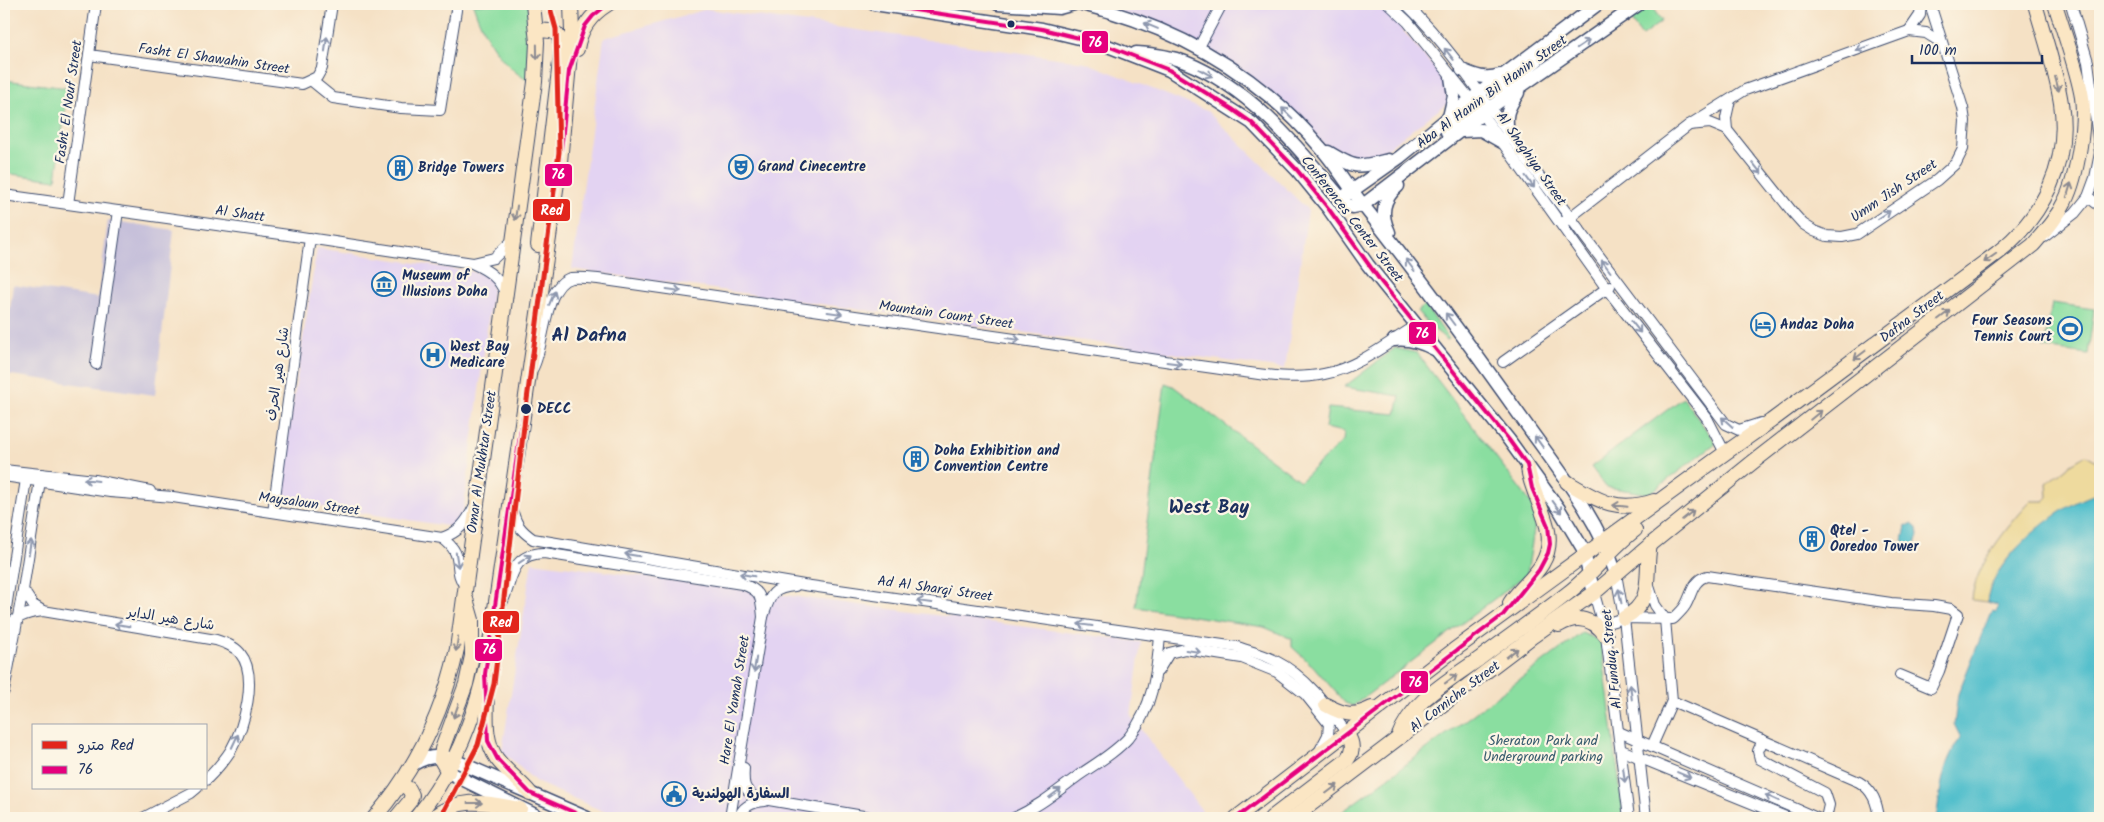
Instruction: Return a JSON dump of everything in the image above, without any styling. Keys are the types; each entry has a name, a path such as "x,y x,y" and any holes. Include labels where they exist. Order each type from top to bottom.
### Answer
{"main road":[{"name":"Omar Al Mukhtar Street","path":"374,818 414,764 432,728 451,675 465,592 535,82 536,30 533,4"},
{"path":"416,818 472,714 485,674 560,162 573,24 571,4"},
{"path":"569,71 587,21 608,4"},
{"name":"Dafna Street","path":"1607,548 1667,496 1725,452 1772,421 1997,253 2020,234 2035,215 2047,195 2056,172 2063,126 2059,90 2035,4"},
{"name":"Dafna Street","path":"1616,574 1753,462 2033,245 2058,214 2066,199 2072,180 2080,142 2083,112 2080,88 2055,4"},
{"path":"536,30 556,32 560,37 557,96 536,254 542,283"},
{"path":"2080,88 2093,107"},
{"path":"1241,816 1318,755 1503,615 1585,556 1607,548 1623,539 1759,439 1767,431 1772,421"},
{"path":"1503,615 1513,599 1544,562 1549,546 1548,522 1534,493 1528,468"},
{"path":"1566,482 1598,500 1616,506 1636,506 1667,496"},
{"path":"1624,618 1641,606 1648,582 1650,545"},
{"path":"1397,741 1402,727 1410,715 1431,694 1569,593 1590,575 1607,548"},
{"name":"Al Corniche Street","path":"1293,818 1594,593 1616,574"},
{"path":"447,763 472,656 472,620 465,592"},
{"path":"1534,636 1546,633 1568,621 1579,619 1605,630"},
{"path":"485,674 487,699 486,726 489,745 498,760 530,793"},
{"path":"1326,705 1342,713 1354,715 1396,697"},
{"path":"1271,818 1347,760 1352,746 1347,734"},
{"path":"396,818 410,801 412,795 409,789 401,784"},
{"path":"432,818 448,808 466,803 487,803 520,809"}],"street":[{"name":"Fasht El Nouf Street","path":"68,204 96,4"},
{"path":"332,4 322,68 317,77 312,81 333,98 437,112 440,110 456,4"},
{"name":"Conferences Center Street","path":"881,4 1042,29 1100,43 1169,70 1252,124 1297,170 1328,208 1368,265 1509,440 1566,518 1585,556 1594,593"},
{"path":"998,4 1059,8 1074,4"},
{"name":"Conferences Center Street","path":"1082,4 1117,13 1199,47 1270,96 1321,148 1347,194 1363,205 1464,337 1566,482 1607,548 1616,574"},
{"path":"1199,47 1222,4"},
{"name":"Al Shaghiya Street","path":"1389,4 1456,74 1481,104 1560,224 1606,289 1708,418 1725,452"},
{"name":"Al Shaghiya Street","path":"1406,4 1419,16 1456,74"},
{"name":"Aba Al Hanin Bil Hanin Street","path":"1363,205 1460,131 1505,73 1598,4"},
{"name":"Aba Al Hanin Bil Hanin Street","path":"1328,208 1400,157 1449,117 1521,86 1639,4"},
{"path":"1909,31 1920,15 1922,4"},
{"name":"Umm Jish Street","path":"1727,130 1803,224 1827,236 1842,237 1857,234 1938,180 1956,163 1963,149 1965,121 1963,108 1930,4"},
{"name":"Dafna Street","path":"2033,245 2075,213 2088,197 2095,178 2100,153 2088,62 2071,4"},
{"path":"1560,224 1689,125 1745,90 1909,31 1926,33 1942,42"},
{"path":"1429,155 1434,143 1541,57 1548,42"},
{"path":"1126,52 1154,54 1184,62 1234,91 1277,125 1347,194"},
{"name":"Fasht El Shawahin Street","path":"89,55 297,85 312,81"},
{"path":"1449,117 1454,96 1456,74 1488,78 1505,73"},
{"path":"1460,131 1481,130 1505,138 1508,109 1521,86"},
{"path":"1689,125 1710,123 1727,130 1726,118 1730,100"},
{"name":"Al Shaghiya Street","path":"1505,138 1570,218 1726,424 1735,429 1744,430 1772,421"},
{"path":"1321,148 1346,164 1356,166 1372,165 1400,157"},
{"path":"1394,245 1384,222 1384,209 1389,195 1403,181 1406,173"},
{"name":"Al Shatt","path":"4,195 473,263 486,269 498,280 505,293"},
{"path":"2088,197 2100,206"},
{"path":"96,364 118,211"},
{"name":"شارع هير الحرف","path":"273,512 310,238"},
{"name":"Al Shatt","path":"473,263 494,258 512,241"},
{"name":"Mountain Count Street","path":"528,378 541,348 549,304 555,290 565,281 576,278 598,279 817,310 1144,359 1288,376 1336,372 1417,325"},
{"path":"1503,362 1617,281"},
{"path":"1394,340 1415,341 1437,351"},
{"path":"5,474 17,486 23,499"},
{"name":"Maysaloun Street","path":"5,474 41,478 95,480 173,497"},
{"path":"4,620 26,476"},
{"path":"4,691 19,618 41,478"},
{"name":"Maysaloun Street","path":"41,478 69,486 127,494 173,497 442,538"},
{"path":"37,504 50,491 69,486"},
{"path":"442,538 456,533 461,528 476,502"},
{"name":"Ad Al Sharqi Street","path":"510,502 514,519 521,531 533,539 804,585 1160,636 1237,648 1264,655 1298,676 1326,705 1347,734"},
{"path":"442,538 455,549 465,592"},
{"name":"Hare El Yamah Street","path":"494,615 504,599 514,568 524,558 536,553 553,554 742,584 754,588 758,592 762,600 763,617"},
{"name":"Al Funduq Street","path":"1616,574 1624,618 1646,818"},
{"path":"1605,630 1624,618 1673,619 1685,608 1698,580 1707,576 1891,603 1934,606 1951,609 1958,614 1939,671 1931,688 1900,675"},
{"path":"1648,582 1655,605 1666,619 1672,701 1652,746"},
{"name":"Hare El Yamah Street","path":"730,818 763,617 770,597 776,590 804,585"},
{"path":"23,590 33,605 43,612"},
{"name":"Al Funduq Street","path":"1594,593 1605,630 1629,818"},
{"name":"شارع هير الداير","path":"4,632 7,627 28,613 43,612 216,640 233,647 240,653 246,663 249,679 243,721 231,750 208,778"},
{"path":"1014,818 1035,808 1124,742 1135,728 1148,703 1156,674 1160,636"},
{"path":"1156,674 1169,653 1185,649 1242,658 1278,672 1306,694 1319,709 1328,724 1328,735 1318,755"},
{"path":"1672,701 1866,786 1875,799 1879,818"},
{"path":"1619,732 1817,818"},
{"path":"1763,740 1758,752 1760,759 1826,793 1829,805 1826,818"},
{"path":"743,745 744,786 751,795 765,801 875,818"},
{"path":"1621,750 1788,818"},
{"path":"414,764 427,758 447,763 530,793 587,818"},
{"path":"447,763 520,809 541,818"},
{"path":"143,818 195,790"},
{"path":"739,818 742,811 750,804 765,801"}],"shaded area":[{"path":"1098,4 1375,4 1391,16 1444,80 1448,103 1373,159 1344,161 1204,49"},
{"path":"707,9 1085,62 1207,111 1308,210 1285,369 572,269 604,38"},
{"path":"108,220 174,230 155,395 4,374 4,355 13,285 98,298"},
{"path":"317,248 494,275 461,528 278,500"},
{"path":"532,562 1141,642 1131,716 1206,816 1204,818 619,818 536,782 502,751"}],"green space":[{"path":"473,4 529,4 531,45 529,81 519,75 501,58 487,37"},
{"path":"1650,5 1662,21 1642,36 1630,20"},
{"path":"4,80 68,88 56,180 4,173"},
{"name":"Four Seasons Tennis Court","path":"2052,303 2094,309 2088,354 2044,348"},
{"path":"1425,305 1449,339 1447,340 1428,324 1417,311"},
{"path":"1395,348 1417,353 1537,511 1527,574 1353,706 1345,703 1314,667 1292,647 1292,639 1264,627 1136,607 1165,383 1173,386 1300,481 1343,441 1344,432 1325,428 1328,408 1396,414 1400,396 1344,387"},
{"path":"1683,398 1716,443 1649,494 1606,487 1591,467"},
{"name":"Sheraton Park and Underground parking","path":"1582,633 1601,641 1624,818 1334,818"}],"sand":[{"path":"2086,455 2095,460 2100,460 2100,493 2066,510 2030,536 2014,551 2001,568 1992,585 1987,602 1972,600 1979,574 2003,534 2031,501 2044,501 2048,497 2047,483 2068,466"}],"water":[{"path":"2100,493 2100,818 1936,818 1946,766 1961,738 1954,724 1958,694 1990,614 1993,611 1996,612 1998,608 1997,605 1987,602 1991,586 2000,569 2030,536 2066,508"},
{"path":"1912,524 1917,528 1918,536 1915,544 1909,546 1903,541 1906,526"}],"metro line":[{"name":"Red","path":"440,818 478,745 494,684 527,400 559,152 556,29 549,4"}],"transit line":[{"name":"76","path":"587,818 530,793 498,760 488,741 485,674 560,162 569,71 585,26 593,16 608,4"},
{"name":"76","path":"874,4 1042,29 1100,43 1169,70 1252,123 1297,170 1328,208 1382,283 1527,465 1532,488 1548,526 1550,544 1548,553 1539,570 1503,615 1236,818"}],"place":[{"name":"Grand Cinecentre","path":"741,167"},
{"name":"Bridge Towers","path":"400,168"},
{"name":"Museum of Illusions Doha","path":"384,284"},
{"name":"Andaz Doha","path":"1763,325"},
{"name":"Four Seasons Tennis Court","path":"2070,329"},
{"name":"West Bay Medicare","path":"433,355"},
{"name":"DECC","path":"526,409"},
{"name":"Doha Exhibition and Convention Centre","path":"916,459"},
{"name":"Qtel - Ooredoo Tower","path":"1812,539"},
{"name":"السفارة الهولندية","path":"674,794"}],"district":[{"name":"Al Dafna","path":"589,336"},
{"name":"West Bay","path":"1209,508"}]}
